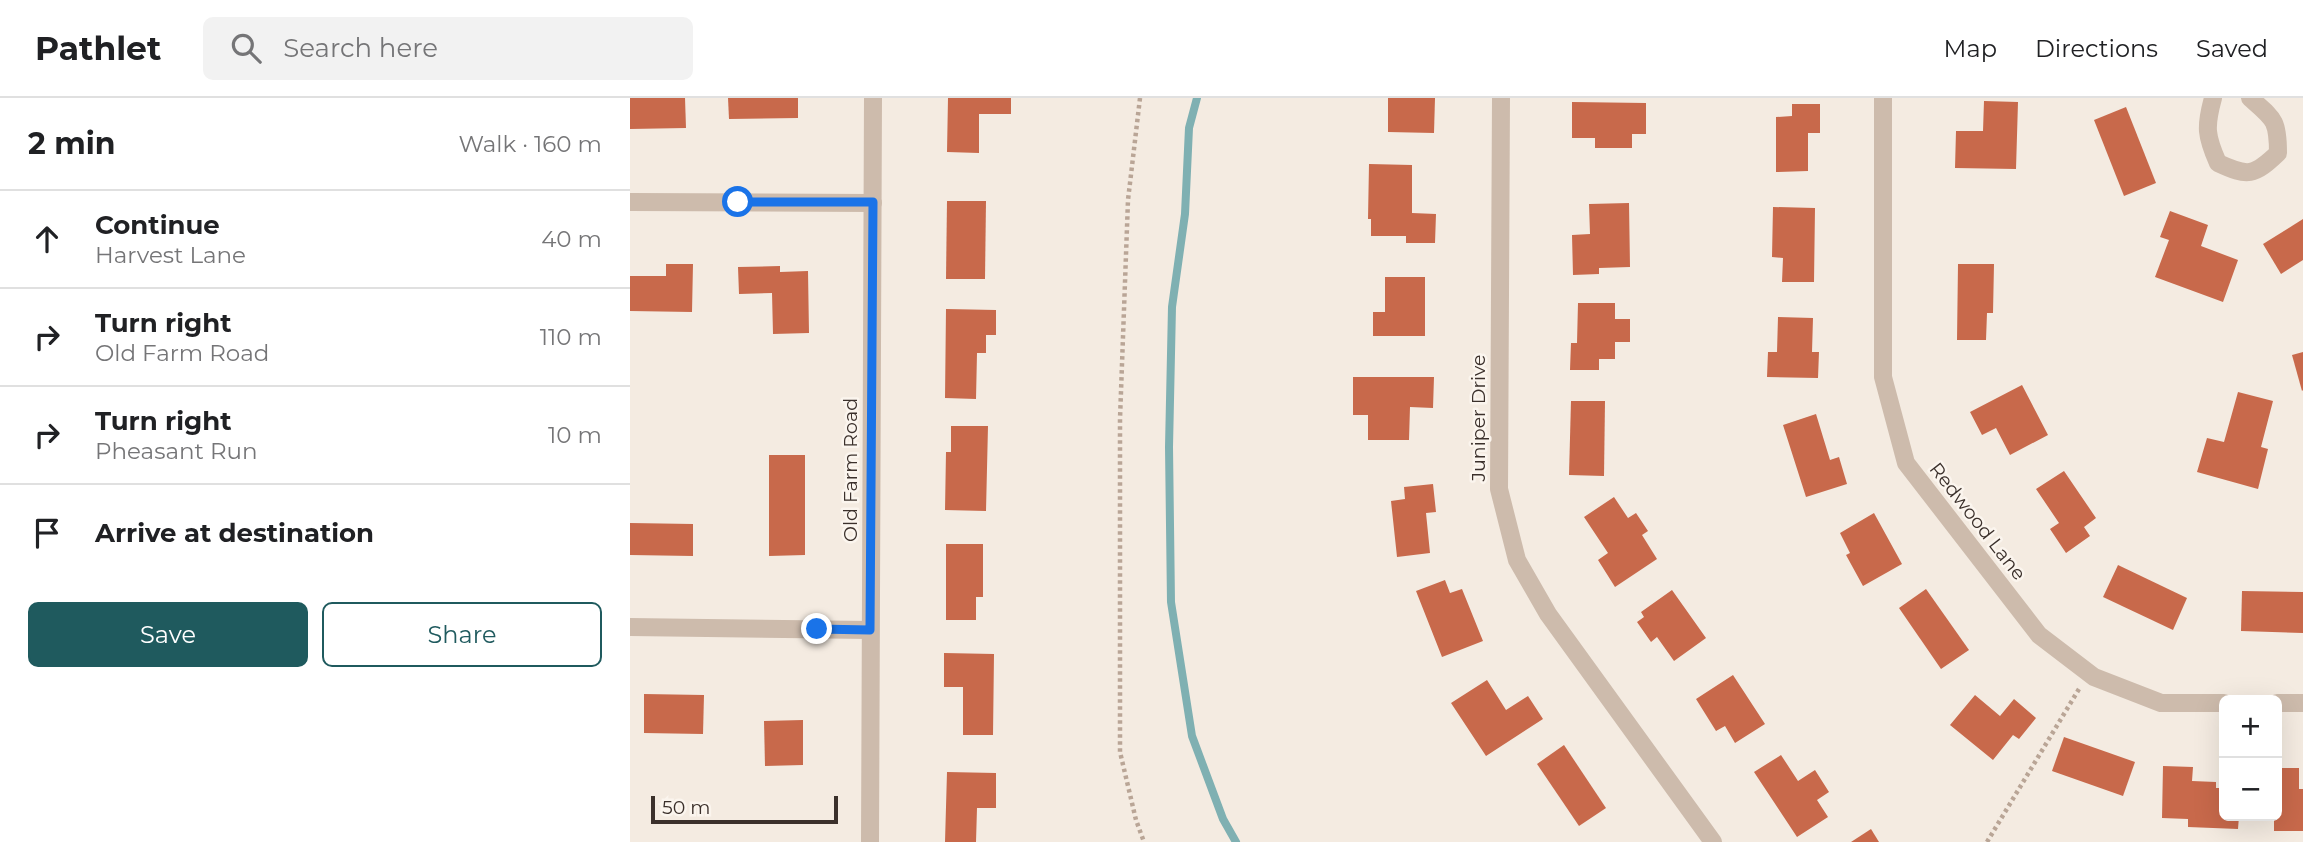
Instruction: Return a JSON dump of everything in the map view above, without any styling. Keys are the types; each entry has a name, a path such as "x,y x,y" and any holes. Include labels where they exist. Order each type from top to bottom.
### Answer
{"street":[{"name":"Old Farm Road","path":"870,842 873,98"},
{"name":"Juniper Drive","path":"1501,98 1499,489 1517,560 1548,614 1713,842"},
{"name":"Redwood Lane","path":"1883,98 1883,377 1906,463 2039,635 2089,673 2161,703 2219,703"},
{"path":"2213,98 2208,116 2208,140 2218,163 2241,174 2262,169 2278,153 2278,129 2268,114 2249,98"},
{"path":"630,202 873,202"},
{"path":"630,627 870,630"},
{"path":"2282,703 2303,703"}],"path":[{"path":"1140,98 1128,200 1120,405 1120,752 1144,842"},
{"path":"1987,842 2089,673"}],"building":[{"path":"630,98 685,98 686,128 630,129"},
{"path":"728,98 798,98 798,118 729,119"},
{"path":"948,98 1011,98 1011,114 979,114 979,153 947,152"},
{"path":"1388,98 1435,98 1434,133 1388,132"},
{"path":"1984,101 2018,102 2016,169 1955,168 1956,131 1983,131"},
{"path":"1572,102 1646,103 1646,134 1632,134 1632,148 1595,148 1595,138 1572,138"},
{"path":"1792,104 1820,104 1820,133 1808,133 1808,171 1776,172 1776,117 1792,116"},
{"path":"2126,107 2156,183 2124,196 2094,120"},
{"path":"1369,164 1412,165 1412,213 1436,214 1435,243 1406,243 1406,236 1371,236 1371,219 1368,219"},
{"path":"947,201 986,201 985,279 946,279"},
{"path":"1629,203 1630,267 1599,268 1599,274 1573,275 1572,235 1590,234 1589,204"},
{"path":"1773,207 1815,208 1814,282 1782,282 1783,258 1772,257"},
{"path":"2170,211 2208,225 2201,246 2238,260 2223,302 2155,277 2169,240 2160,237"},
{"path":"2303,219 2303,260 2281,274 2263,244"},
{"path":"666,264 693,264 692,312 630,311 630,276 666,276"},
{"path":"1958,264 1994,264 1993,313 1987,313 1986,340 1957,340"},
{"path":"780,266 780,272 808,271 809,333 773,334 772,293 739,294 738,267"},
{"path":"1385,277 1425,277 1425,336 1373,336 1373,312 1385,312"},
{"path":"1578,303 1615,303 1615,319 1630,319 1630,342 1615,342 1615,359 1599,359 1599,370 1570,370 1571,343 1577,343"},
{"path":"946,309 996,310 996,335 986,335 986,353 977,353 976,399 945,398"},
{"path":"1778,317 1813,318 1812,352 1819,352 1818,378 1767,377 1768,352 1777,352"},
{"path":"2303,352 2303,390 2302,391 2292,355"},
{"path":"1353,377 1434,377 1433,408 1410,407 1409,440 1368,440 1368,415 1353,415"},
{"path":"2022,385 2048,435 2010,455 1996,428 1982,435 1970,412"},
{"path":"2238,392 2273,401 2261,447 2268,449 2258,489 2197,472 2207,438 2224,442"},
{"path":"1571,401 1605,401 1604,476 1569,475"},
{"path":"1816,414 1830,460 1839,457 1847,484 1806,497 1783,425"},
{"path":"951,426 988,426 986,511 945,510 946,452 951,452"},
{"path":"769,455 805,455 805,555 769,556"},
{"path":"2064,471 2096,518 2084,527 2090,536 2066,553 2050,529 2059,523 2036,489"},
{"path":"1433,484 1436,512 1426,513 1430,553 1397,557 1391,501 1405,499 1404,487"},
{"path":"1614,497 1628,518 1636,513 1648,531 1642,535 1657,559 1615,587 1598,560 1608,553 1584,517"},
{"path":"1874,513 1902,564 1863,586 1846,555 1850,553 1840,533"},
{"path":"630,523 693,524 693,556 630,555"},
{"path":"946,544 983,544 983,597 976,597 976,620 946,620"},
{"path":"2118,565 2187,598 2173,630 2103,597"},
{"path":"1445,580 1450,593 1462,589 1483,641 1442,657 1416,591"},
{"path":"1926,589 1969,650 1941,669 1899,608"},
{"path":"1672,590 1706,638 1674,661 1657,637 1651,642 1637,622 1644,617 1641,612"},
{"path":"2242,591 2303,592 2303,633 2241,631"},
{"path":"944,653 994,654 993,735 963,735 963,687 944,687"},
{"path":"1733,675 1765,724 1735,743 1725,726 1716,731 1696,699"},
{"path":"1487,680 1506,710 1528,696 1543,719 1486,756 1451,703"},
{"path":"644,694 704,695 703,734 644,733"},
{"path":"1975,695 2000,716 2014,699 2036,718 2019,739 2013,735 1993,760 1950,725"},
{"path":"803,720 803,765 765,766 764,721"},
{"path":"2064,737 2135,762 2123,796 2052,771"},
{"path":"1564,745 1606,808 1579,826 1537,764"},
{"path":"1781,755 1798,781 1815,770 1829,792 1817,800 1828,817 1797,837 1754,772"},
{"path":"2163,766 2193,767 2192,781 2216,782 2216,788 2219,788 2219,821 2239,821 2238,829 2188,827 2188,819 2162,818"},
{"path":"2282,768 2299,768 2299,789 2303,789 2303,831 2274,831 2274,821 2282,821"},
{"path":"947,772 996,773 996,808 977,808 976,842 945,842"},
{"path":"1871,829 1879,842 1851,842"}],"waterway":[{"path":"1197,98 1189,128 1185,214 1172,307 1169,447 1171,602 1192,736 1223,819 1236,842"}],"route":[{"path":"738,202 873,202 870,630 817,629"}]}
